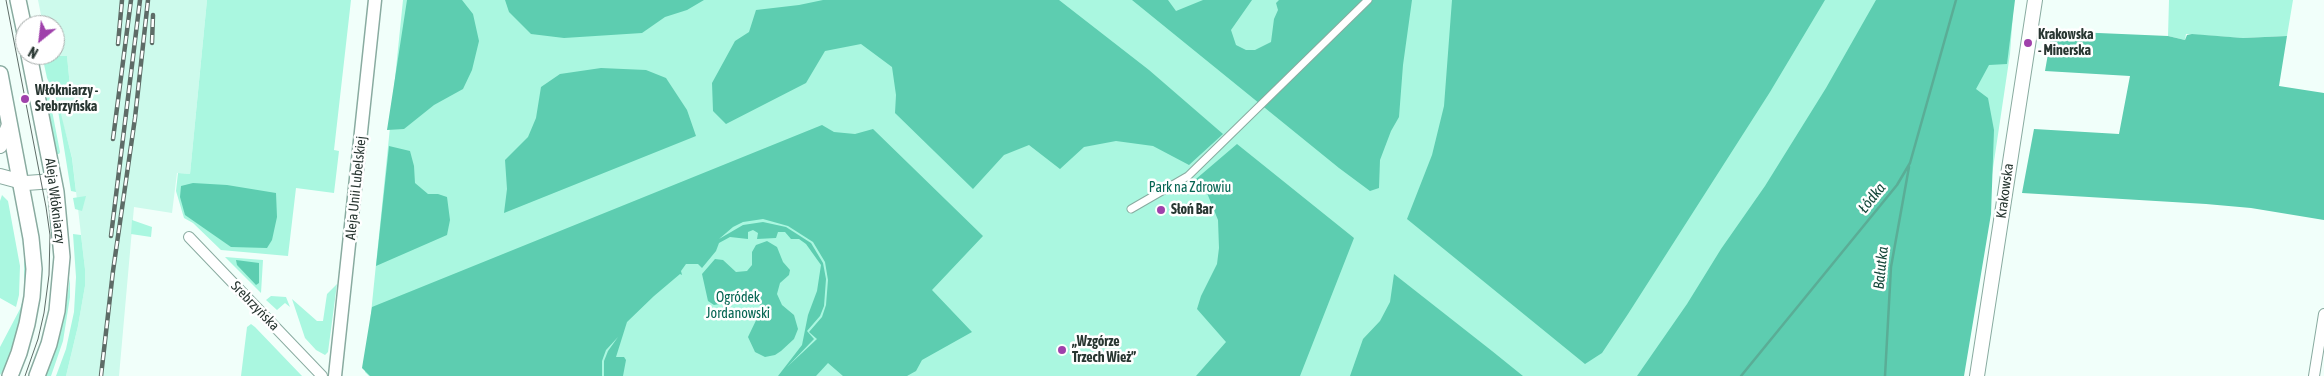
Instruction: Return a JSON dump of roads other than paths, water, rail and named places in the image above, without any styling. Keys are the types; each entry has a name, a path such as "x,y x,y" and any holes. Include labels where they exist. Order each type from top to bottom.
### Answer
{"main road":[{"path":"18,0 21,15"},
{"name":"Krakowska","path":"1977,376 2034,2"},
{"name":"Aleja Włókniarzy","path":"31,65 54,181 61,236 60,290 51,336 37,376"},
{"name":"Aleja Włókniarzy","path":"0,74 31,238 33,284 23,340 10,376"},
{"path":"0,146 9,125"},
{"path":"0,176 20,182 36,184 54,181"}],"street":[{"name":"Aleja Unii Lubelskiej","path":"336,376 375,0"},
{"path":"1131,209 1188,176 1368,0"},
{"name":"Srebrzyńska","path":"189,236 322,376"},
{"path":"2314,376 2324,314"}],"waterway":[{"name":"Łódka","path":"1741,376 1897,185 1910,163 1956,0"},
{"name":"Bałutka","path":"1885,376 1891,267 1909,167"}],"tram line":[{"path":"6,0 50,235 49,275 44,313 38,339 25,376"}],"railway":[{"path":"118,44 122,0"},
{"path":"113,139 131,0"},
{"path":"111,236 140,0"},
{"path":"101,376 113,271 135,118 148,0"},
{"path":"152,43 153,15"}],"place":[{"name":"Krakowska - Minerska","path":"2028,43"},
{"name":"Włókniarzy - Srebrzyńska","path":"25,99"},
{"name":"Słoń Bar","path":"1161,210"},
{"name":"„Wzgórze Trzech Wież”","path":"1062,350"}],"park label":[{"name":"Park na Zdrowiu","path":"1190,188"},
{"name":"Ogródek Jordanowski","path":"738,306"}]}
